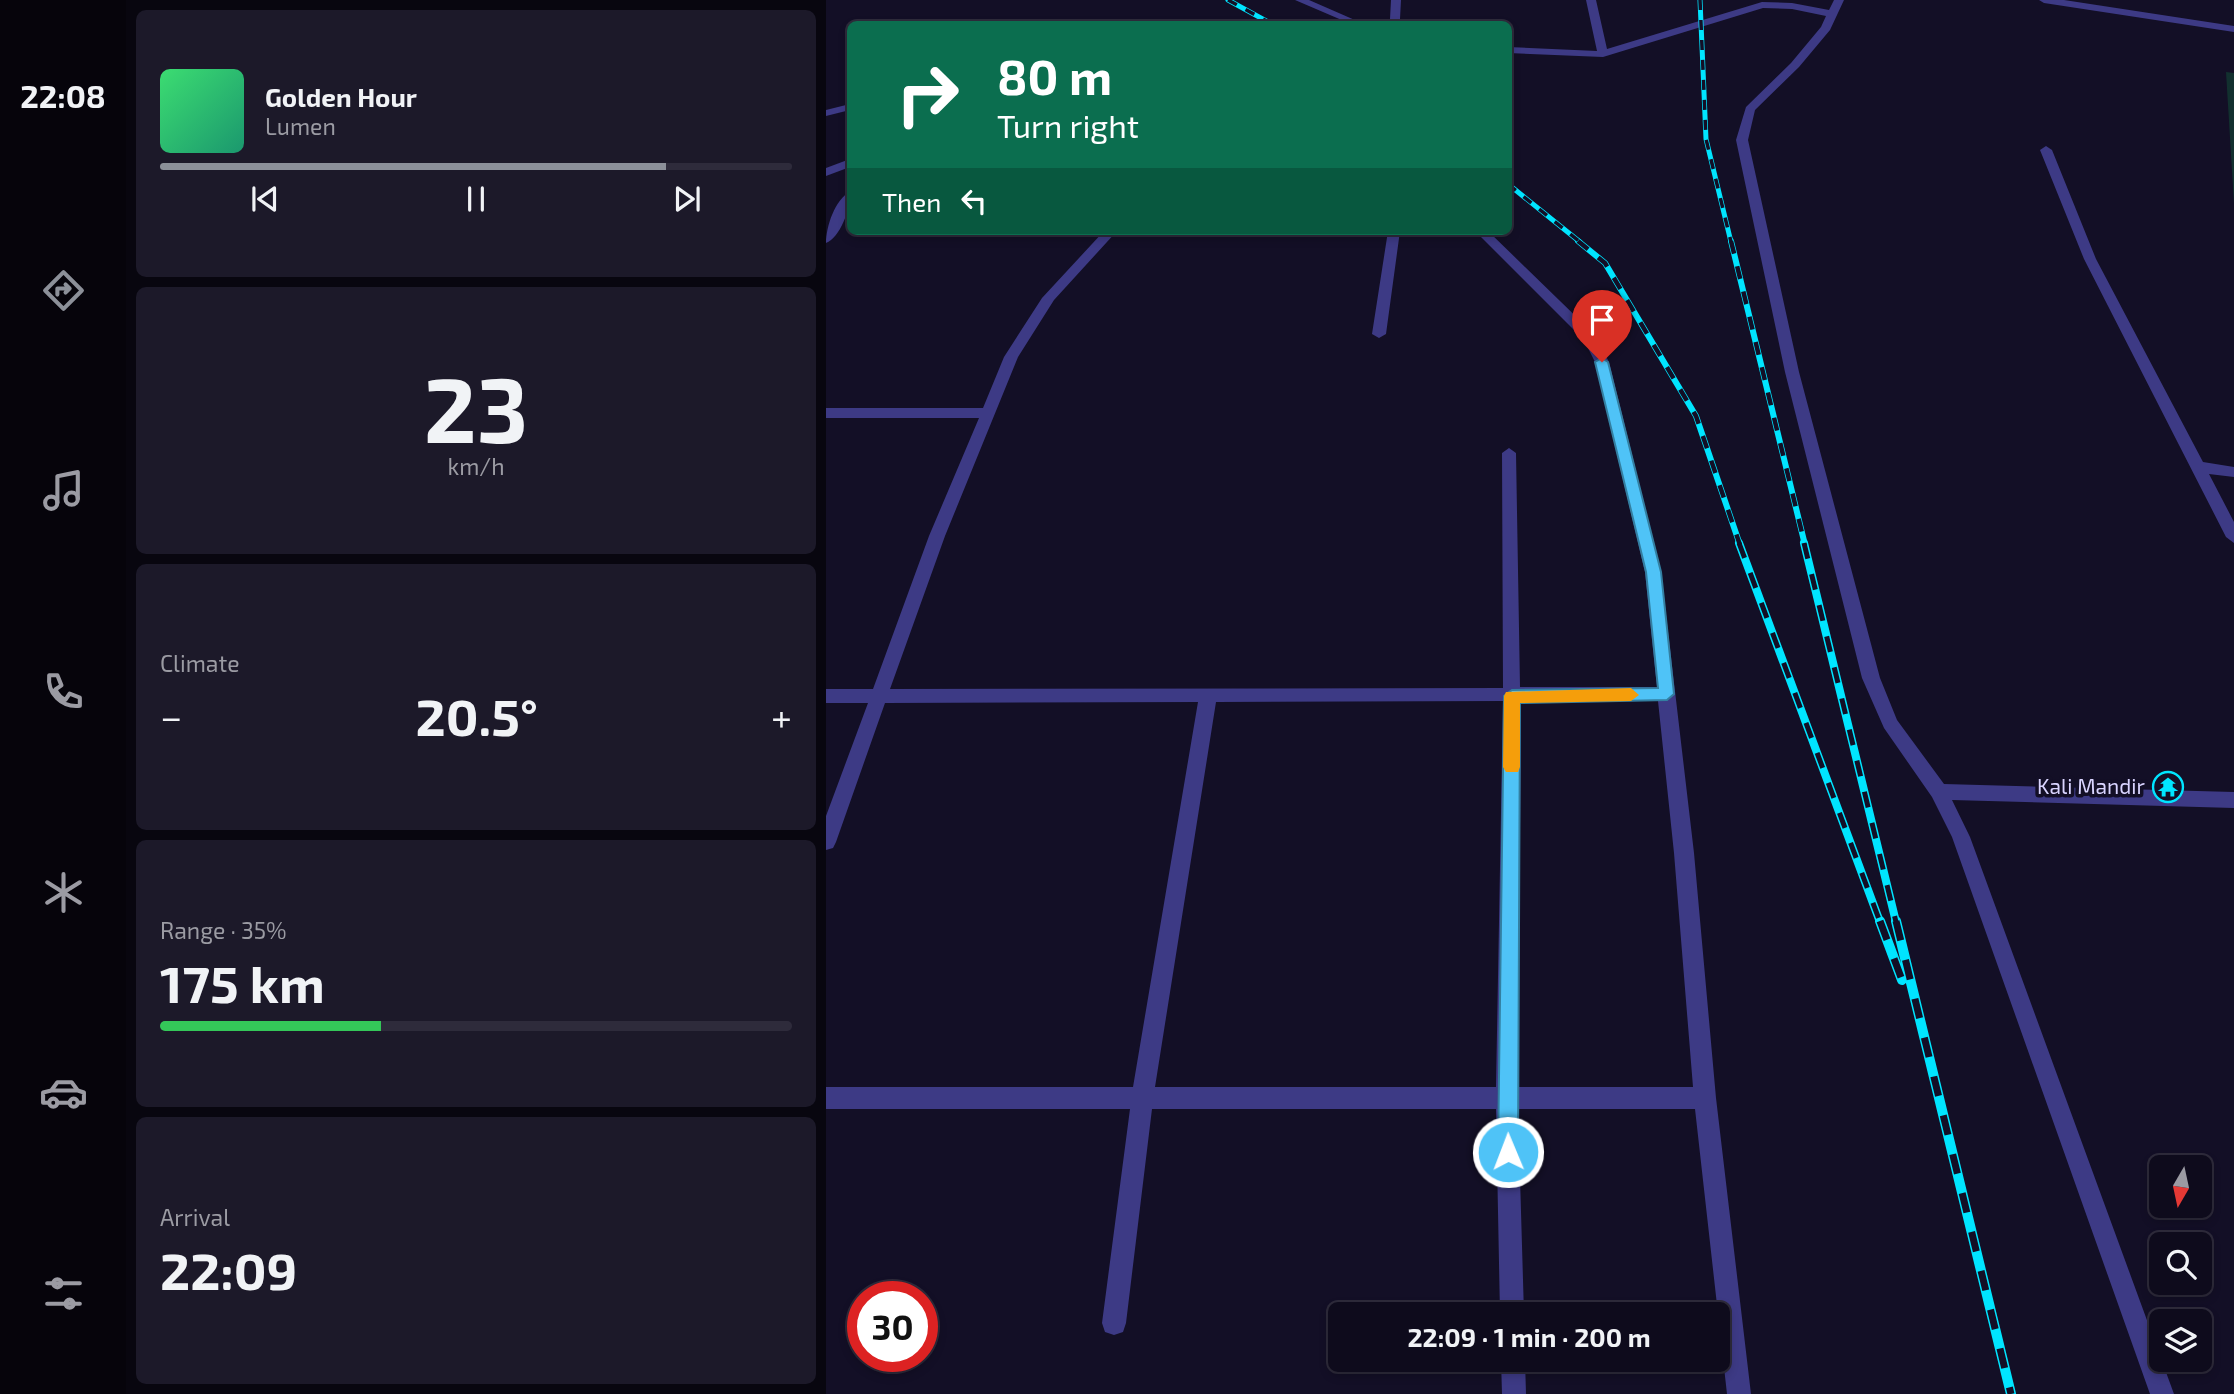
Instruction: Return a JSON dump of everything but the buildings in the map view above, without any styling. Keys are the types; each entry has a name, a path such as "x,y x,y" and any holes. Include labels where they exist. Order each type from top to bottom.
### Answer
{"street":[{"path":"1300,0 1352,21"},
{"path":"1392,21 1396,0"},
{"path":"1591,0 1603,54"},
{"path":"2043,0 2234,29"},
{"path":"1512,50 1603,54 1762,5 1836,7 1826,28 1795,65 1750,109 1742,140 1792,372 1871,678 1890,723 1938,792 1961,837 2161,1394"},
{"path":"827,113 847,108"},
{"path":"2046,150 2090,259 2234,537"},
{"path":"826,172 847,164"},
{"path":"826,239 847,201"},
{"path":"826,842 877,696 986,413 1011,357 1049,298 1107,235"},
{"path":"1379,334 1393,235"},
{"path":"1485,235 1590,338 1602,362 1653,572 1705,1098 1739,1394"},
{"path":"826,413 986,413"},
{"path":"1509,453 1512,696 1507,1098 1512,1302"},
{"path":"2199,467 2234,472"},
{"path":"826,696 1667,694"},
{"path":"1114,1322 1142,1098 1208,696"},
{"path":"1938,792 2234,800"},
{"path":"826,1098 1705,1098"},
{"path":"1513,1372 1514,1394"}],"green space":[{"path":"2226,72 2234,73 2234,204"}],"railway":[{"path":"1228,0 1266,21"},
{"path":"1700,0 1706,139 1731,242"},
{"path":"1512,187 1580,242"},
{"path":"1578,241 1605,263 1696,416 1740,545"},
{"path":"1731,241 1805,545"},
{"path":"1739,543 1880,922"},
{"path":"1804,543 1896,922"},
{"path":"1880,921 1902,980"},
{"path":"1896,921 2011,1394"}],"slow traffic":[{"path":"1512,767 1512,696 1631,695"}],"place":[{"name":"Kali Mandir","path":"2168,787"}],"route":[{"path":"1508,1152 1512,696 1667,694 1653,572 1602,362"}]}
